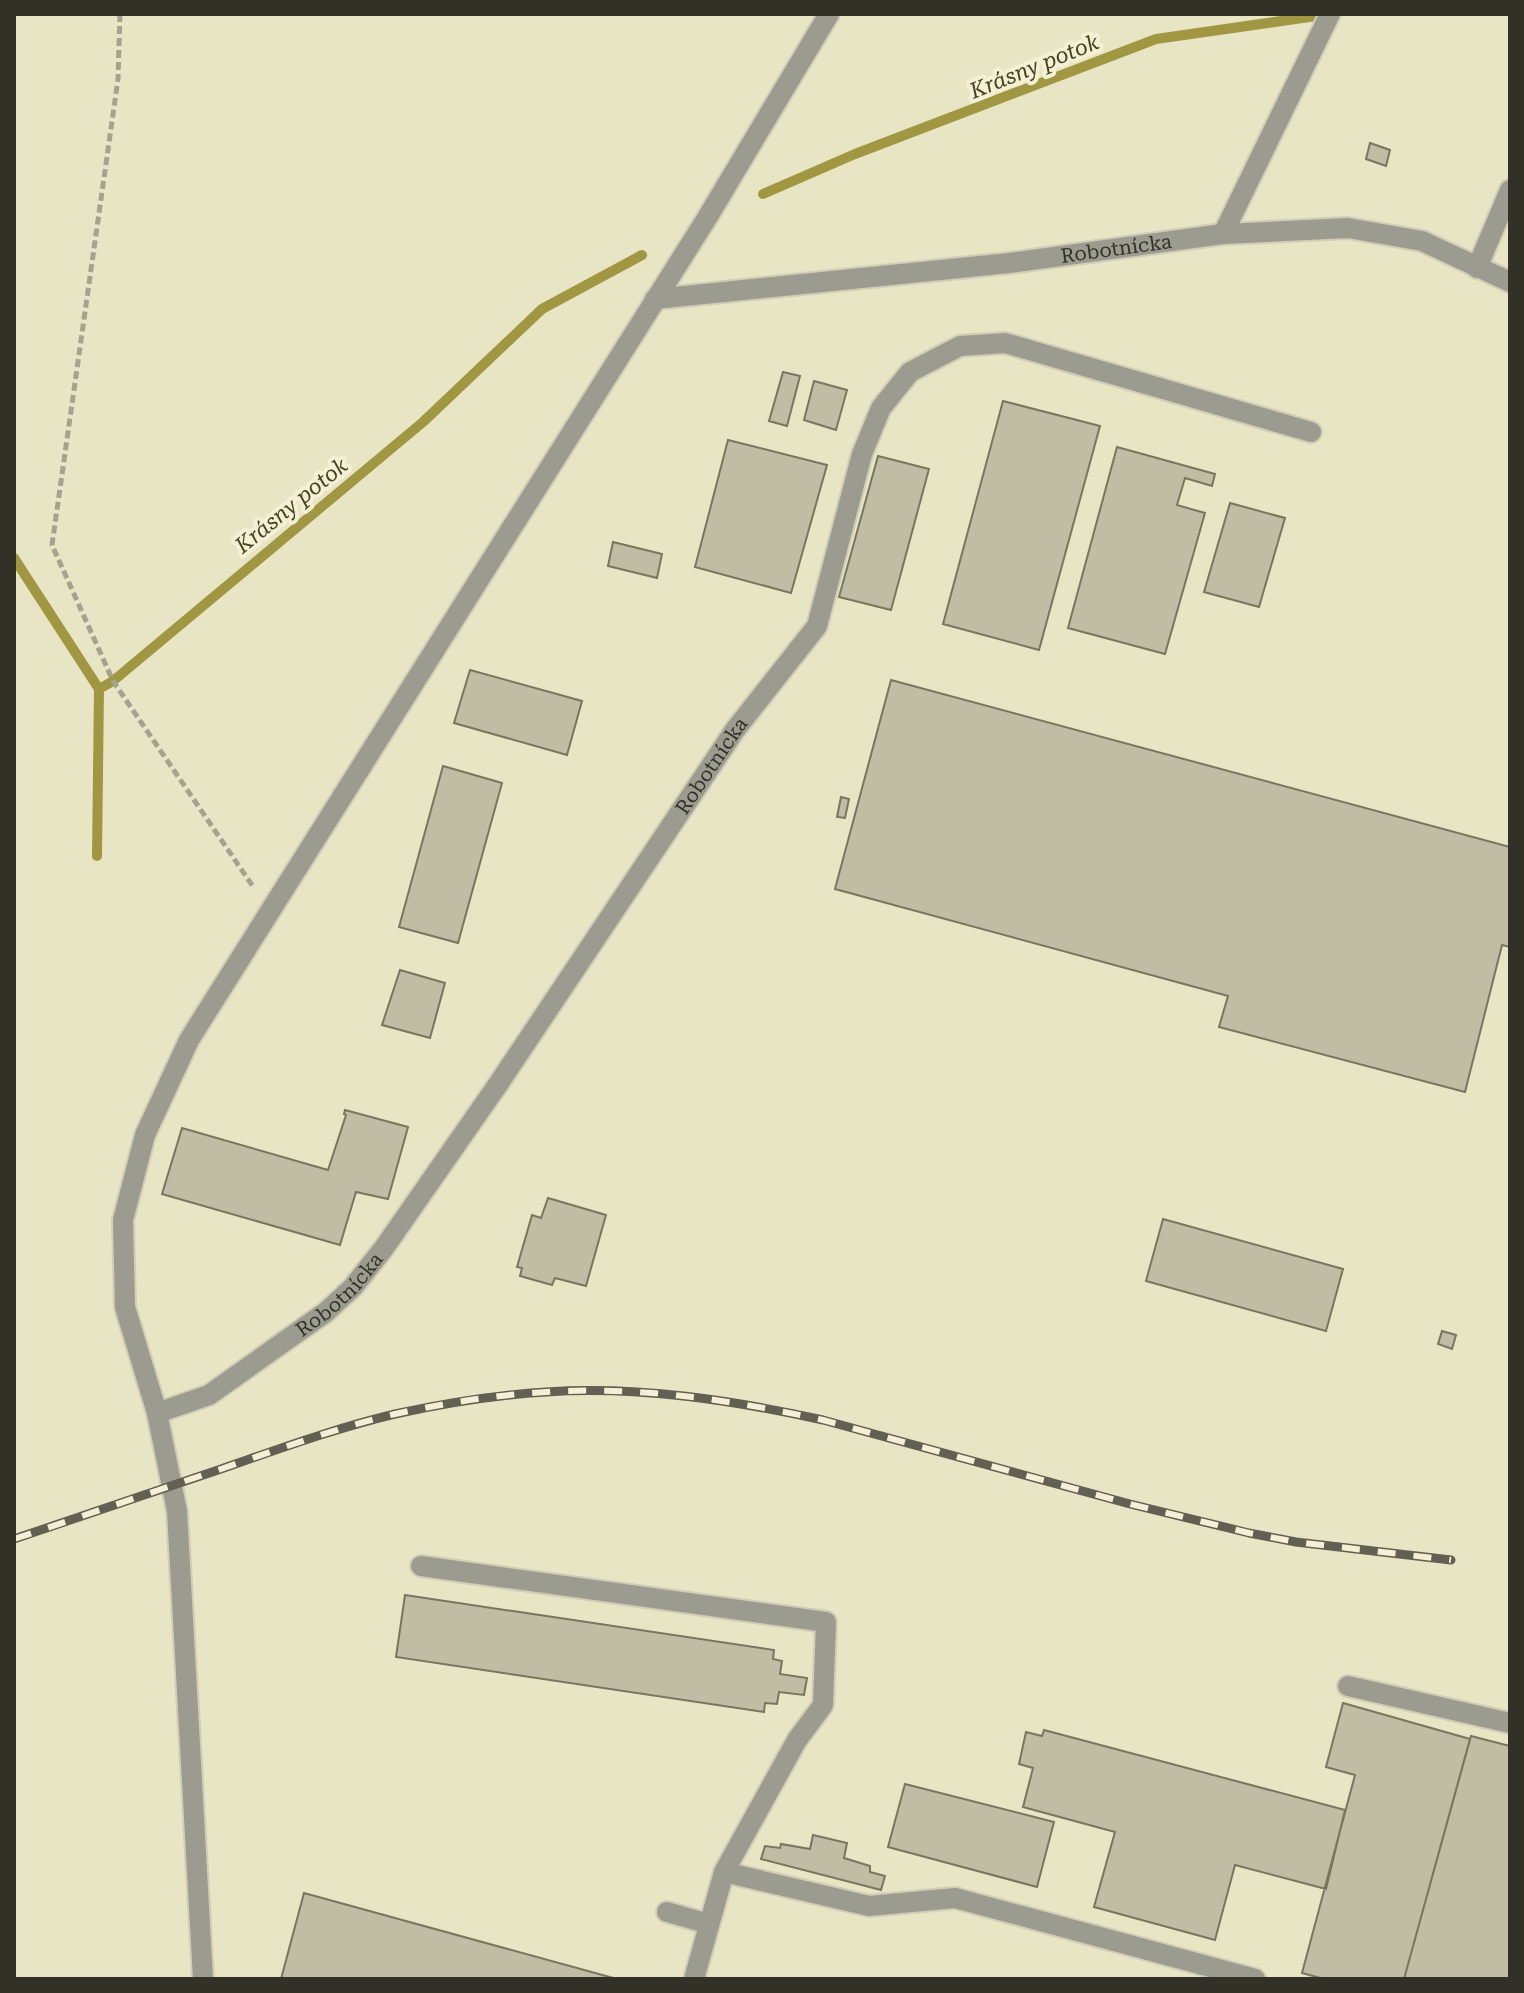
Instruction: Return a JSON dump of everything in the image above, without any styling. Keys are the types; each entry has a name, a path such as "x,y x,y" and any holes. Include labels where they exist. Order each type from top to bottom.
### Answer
{"street":[{"path":"203,1979 177,1511 157,1413 125,1307 123,1220 145,1135 189,1040 707,218 829,14"},
{"path":"1223,234 1330,14"},
{"path":"1477,268 1510,190"},
{"name":"Robotnícka","path":"655,299 1009,263 1223,234 1348,228 1422,241 1510,282"},
{"name":"Robotnícka","path":"157,1413 209,1395 326,1312 353,1287 384,1248 499,1083 735,730 817,626 862,454 881,408 910,372 960,346 1005,343 1311,432"},
{"path":"421,1566 826,1622 823,1705 797,1740 724,1872 694,1979"},
{"path":"1348,1686 1510,1723"},
{"path":"724,1872 869,1906 955,1898 1255,1979"},
{"path":"667,1912 709,1924"}],"path":[{"path":"120,14 118,79 52,545 113,681 269,910"}],"shaded area":[{"path":"14,14 1510,14 1510,1979 14,1979"}],"building":[{"path":"1370,143 1390,150 1386,166 1366,159"},
{"path":"783,372 800,376 787,426 769,421"},
{"path":"814,381 847,390 836,430 804,420"},
{"path":"1003,401 1100,426 1039,650 943,624"},
{"path":"728,440 827,465 791,593 695,567"},
{"path":"1117,447 1215,474 1212,486 1185,478 1177,505 1205,513 1165,654 1068,628"},
{"path":"878,456 929,469 891,610 839,597"},
{"path":"1230,503 1285,518 1259,607 1204,592"},
{"path":"613,542 662,554 657,578 608,566"},
{"path":"470,670 582,701 567,755 454,723"},
{"path":"891,680 1510,847 1510,947 1502,945 1465,1092 1219,1027 1228,996 835,889"},
{"path":"443,766 502,783 458,943 399,927"},
{"path":"841,797 849,799 845,818 837,817"},
{"path":"400,970 445,983 430,1038 382,1025"},
{"path":"345,1110 408,1127 388,1199 356,1192 340,1245 162,1194 182,1128 328,1170"},
{"path":"548,1198 606,1215 586,1286 555,1278 552,1285 520,1276 522,1268 517,1267 532,1215 541,1218"},
{"path":"1163,1219 1343,1269 1326,1331 1146,1281"},
{"path":"1442,1331 1456,1335 1452,1349 1438,1344"},
{"path":"405,1595 774,1650 773,1659 782,1661 780,1674 807,1678 804,1695 779,1692 777,1704 765,1703 764,1712 396,1657"},
{"path":"1343,1703 1470,1739 1404,1979 1324,1979 1302,1973 1355,1775 1326,1767"},
{"path":"1044,1730 1345,1810 1326,1889 1235,1865 1215,1940 1094,1907 1115,1832 1023,1807 1033,1768 1019,1764 1026,1732 1042,1736"},
{"path":"1471,1736 1510,1746 1510,1979 1404,1979"},
{"path":"905,1784 1054,1822 1037,1887 888,1847"},
{"path":"813,1835 847,1843 844,1858 870,1866 870,1872 885,1876 881,1890 761,1859 765,1846 780,1848 781,1844 810,1849"},
{"path":"304,1893 617,1979 281,1979"}],"waterway":[{"name":"Krásny potok","path":"763,194 855,154 1156,39 1330,14"},
{"name":"Krásny potok","path":"97,856 99,689 113,681 423,422 542,309 642,255"},
{"path":"14,558 99,689"}],"railway":[{"path":"14,1539 308,1439 395,1414 508,1395 616,1391 686,1396 823,1420 1130,1504 1249,1533 1296,1542 1451,1560"}]}
